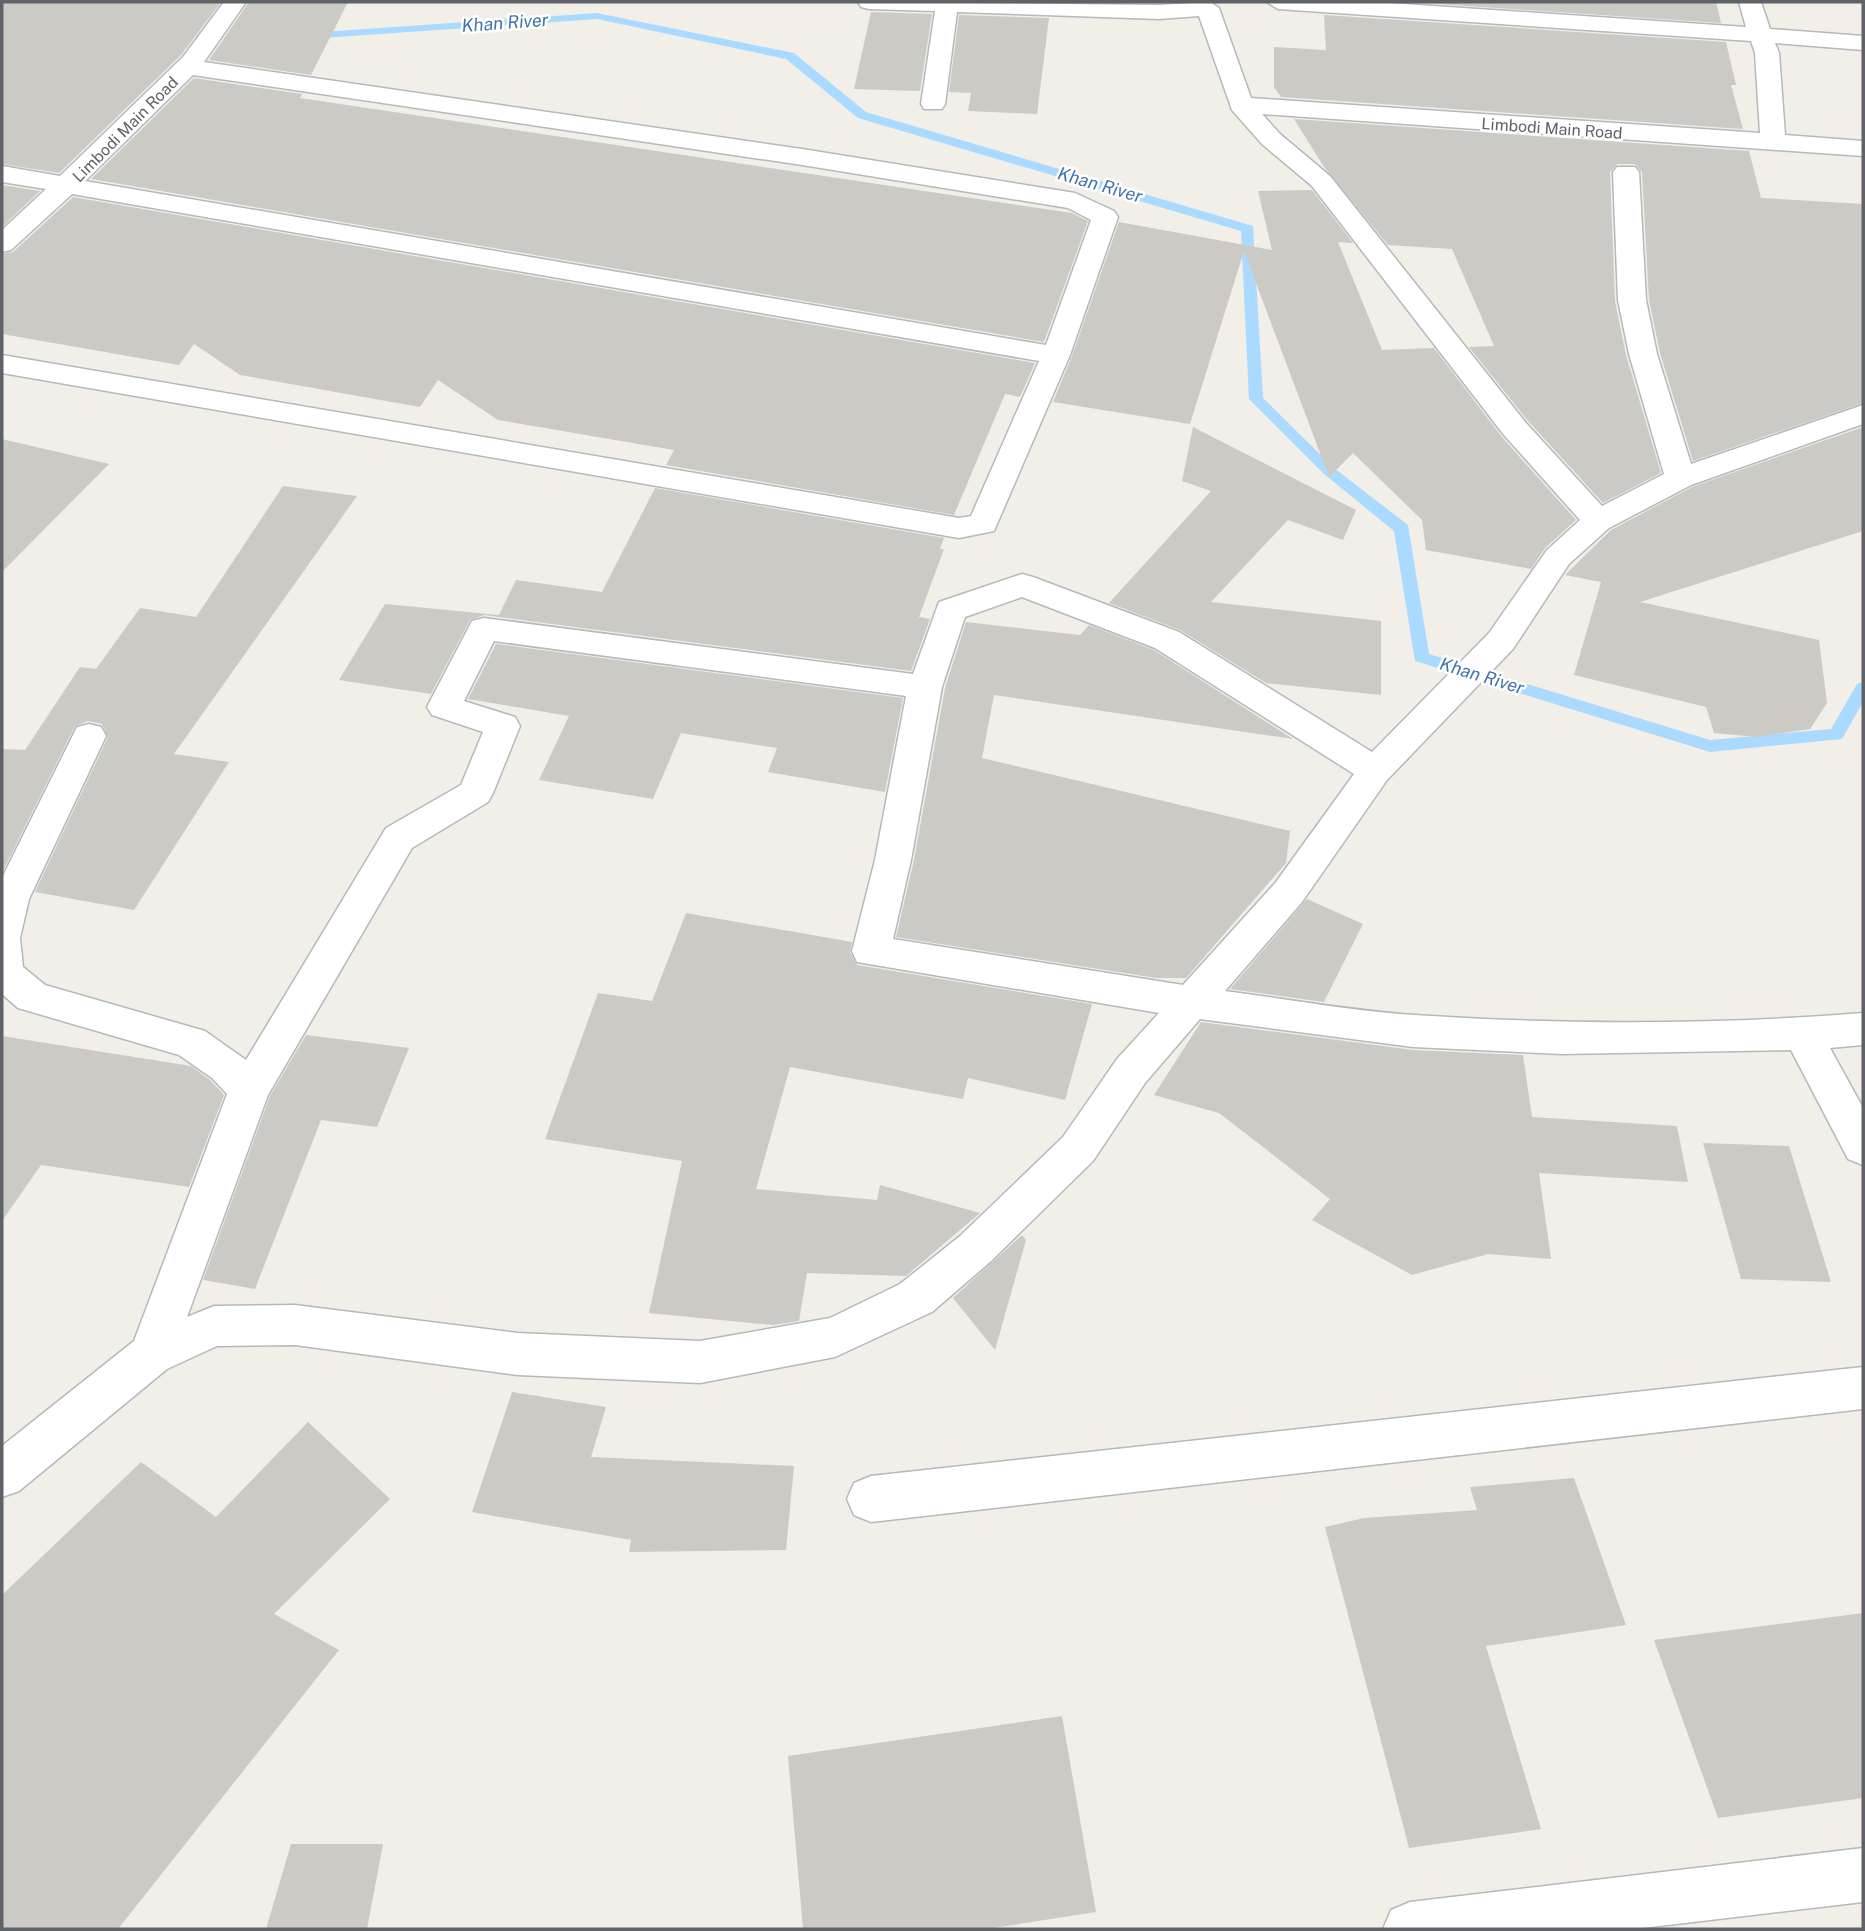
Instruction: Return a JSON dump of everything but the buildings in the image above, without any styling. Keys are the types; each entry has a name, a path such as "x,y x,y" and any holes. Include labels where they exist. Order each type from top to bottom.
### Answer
{"street":[{"name":"Limbodi Main Road","path":"2,244 69,184 190,64 218,33 235,2"},
{"path":"869,2 1159,12 1203,7 1241,105 1271,139 1321,181 1515,429 1598,521"},
{"path":"1278,2 1863,43"},
{"path":"1750,2 1767,53 1773,143"},
{"path":"933,104 947,4"},
{"path":"2,364 959,528 984,524 1056,355 1105,217 1075,201 190,64"},
{"name":"Limbodi Main Road","path":"1241,105 1863,148"},
{"path":"1626,172 1632,300 1643,354 1680,478"},
{"path":"2,174 1056,355"},
{"path":"2,1475 151,1354 214,1326 295,1325 518,1354 700,1362 835,1337 916,1298 975,1249 1078,1149 1131,1071 1189,1002 1289,892 1375,771 1501,640 1558,557 1598,521 1680,478 1863,414"},
{"path":"1375,771 1167,640 1022,585 951,610 925,687 893,860 871,951 1189,1002 1413,1031 1560,1038 1802,1034 1863,1028"},
{"path":"151,1354 249,1090 399,838 475,793 503,726 444,707 484,629 925,687"},
{"path":"89,736 10,899 2,957 32,997 191,1042 226,1066 249,1090"},
{"path":"1802,1034 1863,1147"},
{"path":"871,1499 1863,1388"},
{"path":"1410,1929 1863,1875"}],"waterway":[{"name":"Khan River","path":"307,36 597,16 790,56 862,115 1248,229 1256,399 1329,471 1402,529 1421,657 1710,746 1836,735 1863,688"}]}
